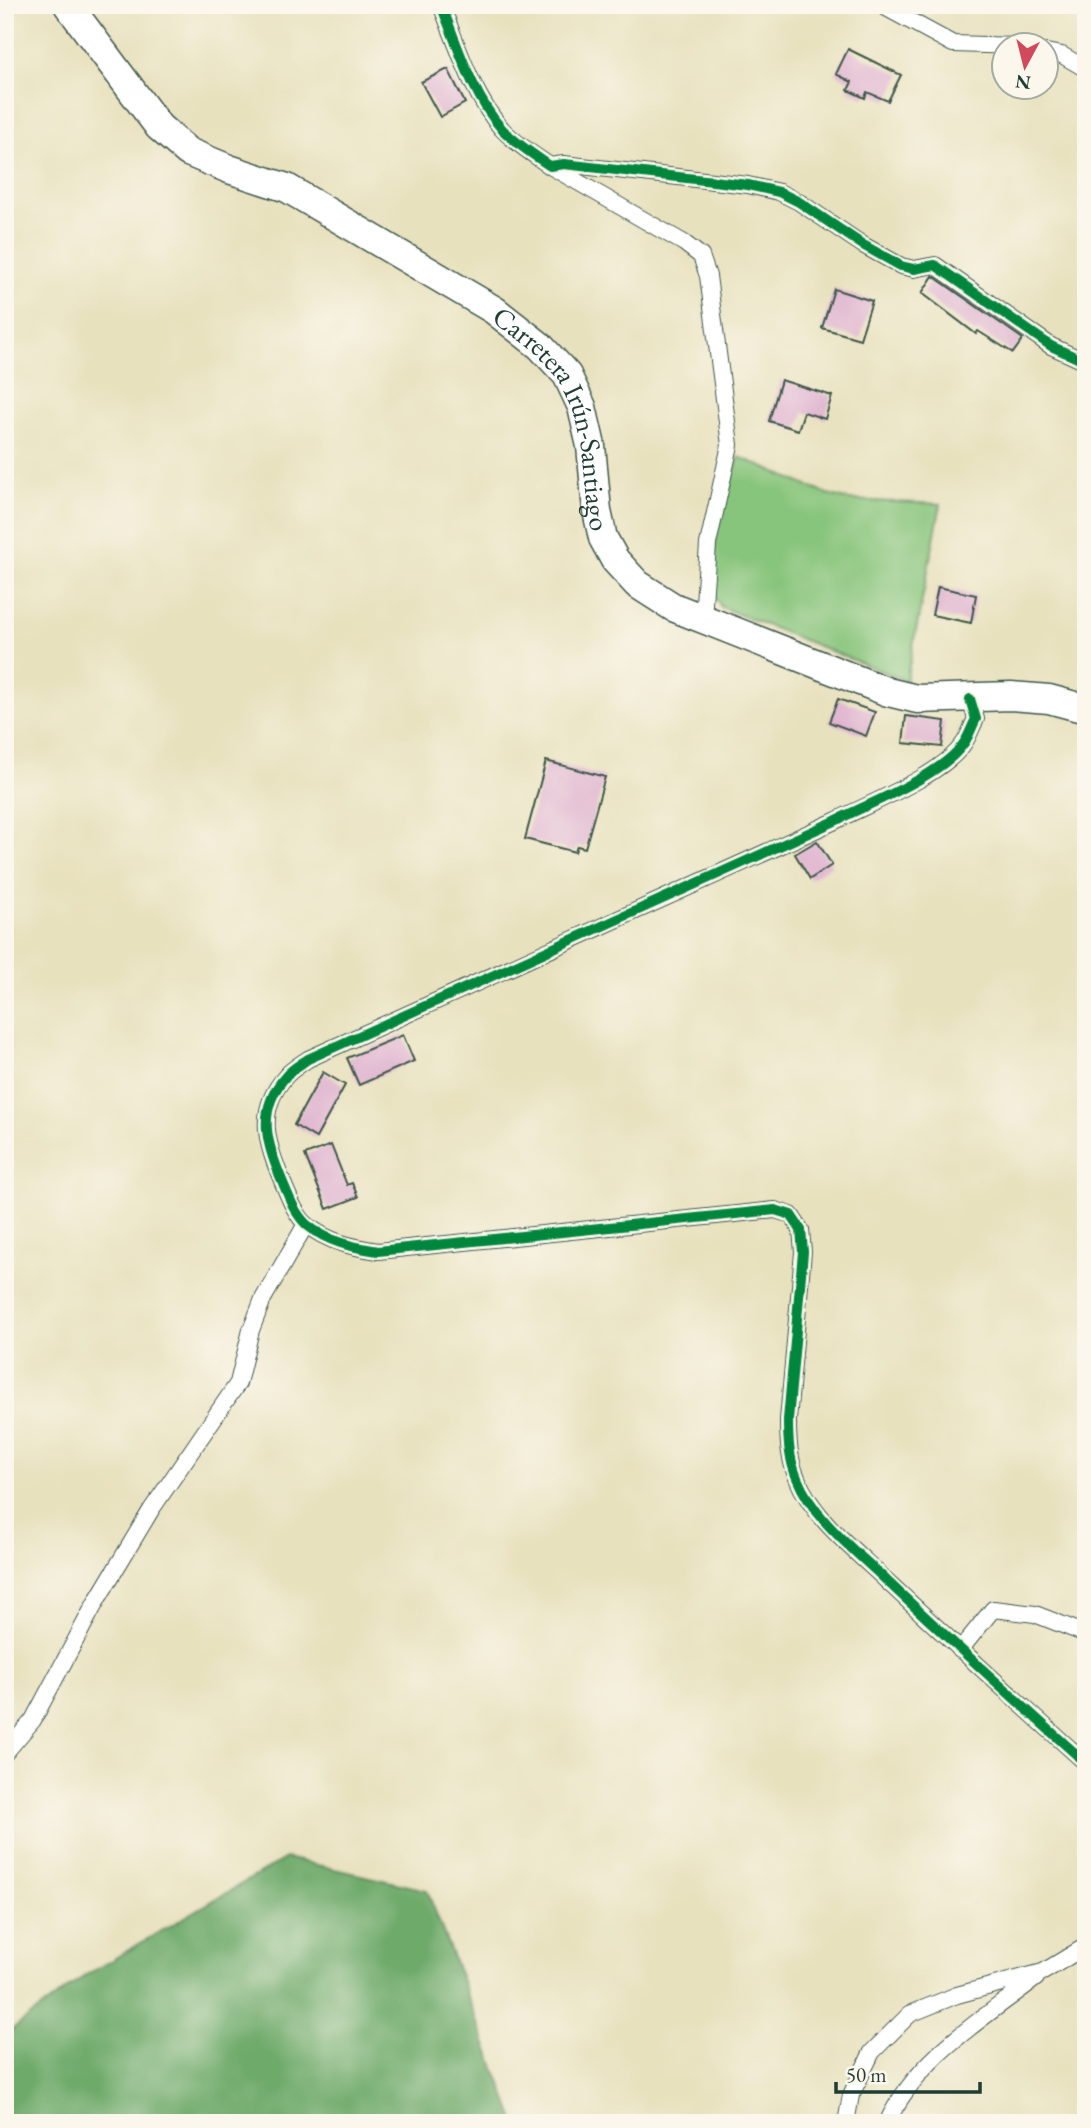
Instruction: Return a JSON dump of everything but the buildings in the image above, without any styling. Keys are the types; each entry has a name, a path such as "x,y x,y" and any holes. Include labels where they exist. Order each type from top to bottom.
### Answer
{"highway":[{"name":"Carretera Irún-Santiago","path":"68,5 159,127 188,152 229,169 287,187 494,310 540,345 567,375 582,407 591,446 597,512 603,538 615,561 637,584 673,607 888,692 918,699 1049,699 1086,709"}],"street":[{"path":"441,5 477,90 502,129 550,166 684,243 701,256 708,276 730,445 708,544 703,619"},
{"path":"881,5 953,44 990,45"},
{"path":"1060,55 1086,69"},
{"path":"550,166 564,164 748,185 779,192 799,202 863,245 901,265 914,269 935,265 1051,346 1086,362"},
{"path":"970,699 976,719 964,744 941,766 835,821 308,1059 286,1076 272,1099 266,1139 295,1210 306,1224 327,1238 350,1247 378,1251 775,1210 791,1215 801,1230 803,1252 788,1420 788,1448 797,1479 813,1506 838,1534 960,1650 1086,1763"},
{"path":"5,1753 33,1720 97,1600 151,1510 238,1383 251,1329 263,1299 306,1224"},
{"path":"960,1650 993,1609 1035,1614 1086,1634"},
{"path":"887,2123 910,2082 940,2052 1043,1972 1086,1946"},
{"path":"846,2123 851,2095 872,2052 909,2014 957,1995 1043,1972"}],"green space":[{"path":"739,457 824,493 849,500 941,504 906,681 721,607 712,592 716,531"},
{"path":"286,1858 427,1890 516,2123 5,2123 5,2035 86,1975"}],"cycle path":[{"path":"441,5 467,70 491,116 513,139 550,166 564,164 748,185 779,192 901,266 914,269 935,265 1051,346 1086,362"},
{"path":"970,699 976,719 966,740 954,755 923,777 835,821 308,1059 288,1073 276,1089 270,1102 267,1128 277,1169 303,1221 332,1240 378,1251 775,1210 791,1215 801,1230 803,1252 788,1435 792,1464 804,1493 825,1521 850,1547 1086,1763"}]}
